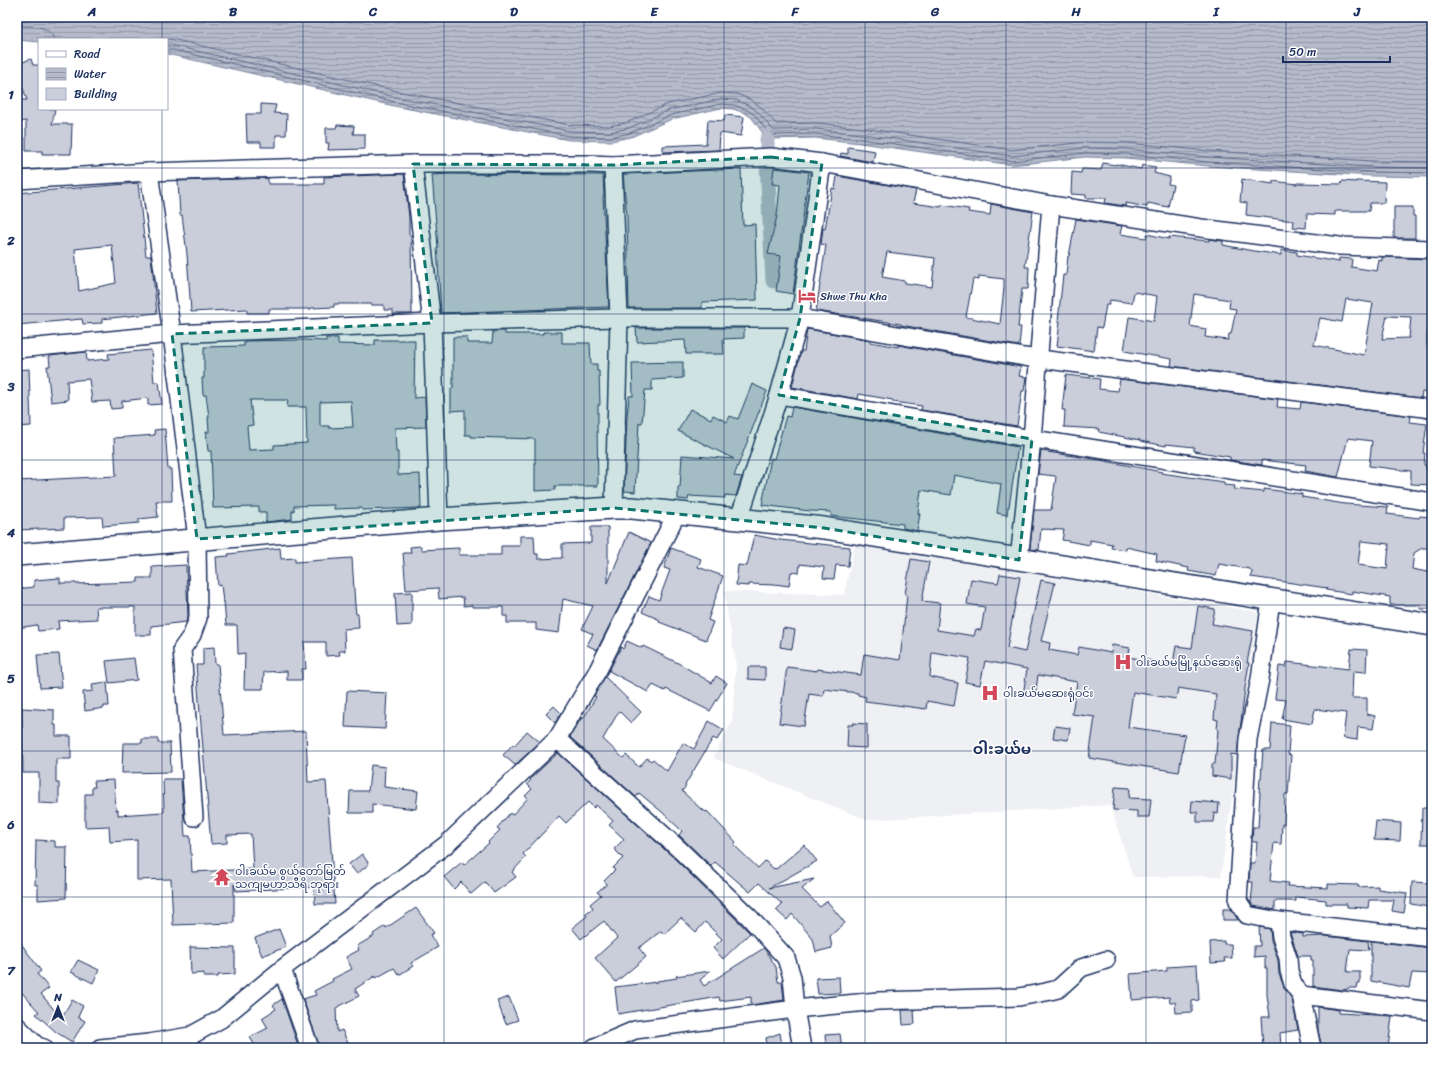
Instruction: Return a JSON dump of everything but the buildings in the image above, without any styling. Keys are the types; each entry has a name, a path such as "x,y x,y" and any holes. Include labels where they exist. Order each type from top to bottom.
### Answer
{"street":[{"path":"17,180 149,172 413,164 613,165 771,157 822,163 1051,205 1201,228 1339,246 1432,249"},
{"path":"739,519 779,395 800,318 822,163"},
{"path":"413,164 432,323 440,519"},
{"path":"613,165 620,318 614,508"},
{"path":"149,172 172,334 197,539 198,618 192,634 182,649 194,817"},
{"path":"1019,560 1032,439 1051,205"},
{"path":"17,349 172,334 432,323 620,318 800,318 1039,359 1432,409"},
{"path":"779,395 1032,439 1432,502"},
{"path":"17,554 440,519 632,508 824,528 1432,625"},
{"path":"100,1048 149,1043 190,1036 221,1019 282,969 447,844 557,739 598,670 677,513"},
{"path":"1271,600 1260,679 1248,739 1238,901 1247,916 1432,938"},
{"path":"557,739 680,850 750,918 786,958 792,977 795,1009 802,1048"},
{"path":"1279,921 1281,937 1288,958 1289,971 1293,984 1301,995 1312,1048"},
{"path":"594,1048 635,1030 795,1009 878,1001 1019,997 1032,995 1058,989 1081,968 1106,960"},
{"path":"282,969 310,1048"},
{"path":"1301,995 1432,1011"},
{"path":"17,1026 37,1046 44,1048"}],"highlighted area":[{"path":"771,157 822,163 800,318 779,395 1032,439 1019,560 824,528 614,508 197,539 172,334 432,323 413,164 613,165"}],"shaded area":[{"name":"ဝါးခယ်မဆေးရုံဝင်း","path":"855,544 1258,612 1221,876 1133,877 1110,805 867,820 713,758 732,721 736,665 724,591 844,595"}],"water":[{"path":"17,17 1432,17 1432,177 1373,176 1208,166 1126,158 1085,157 1012,165 815,138 767,139 752,118 745,113 733,109 721,108 672,119 631,137 611,141 569,140 394,106 168,54 168,38 38,38 38,42 17,40"}],"waterway":[{"path":"767,139 767,153"},
{"path":"767,163 773,281"}],"place":[{"name":"Shwe Thu Kha","path":"807,296"},
{"name":"ဝါးခယ်မမြို့နယ်ဆေးရုံ","path":"1123,662"},
{"name":"ဝါးခယ်မဆေးရုံဝင်း","path":"990,693"},
{"name":"ဝါးခယ်မ စွယ်တော်မြတ် သကျမဟာသီရိ ဘုရား","path":"222,877"}],"district":[{"name":"ဝါးခယ်မ","path":"1002,749"}]}
